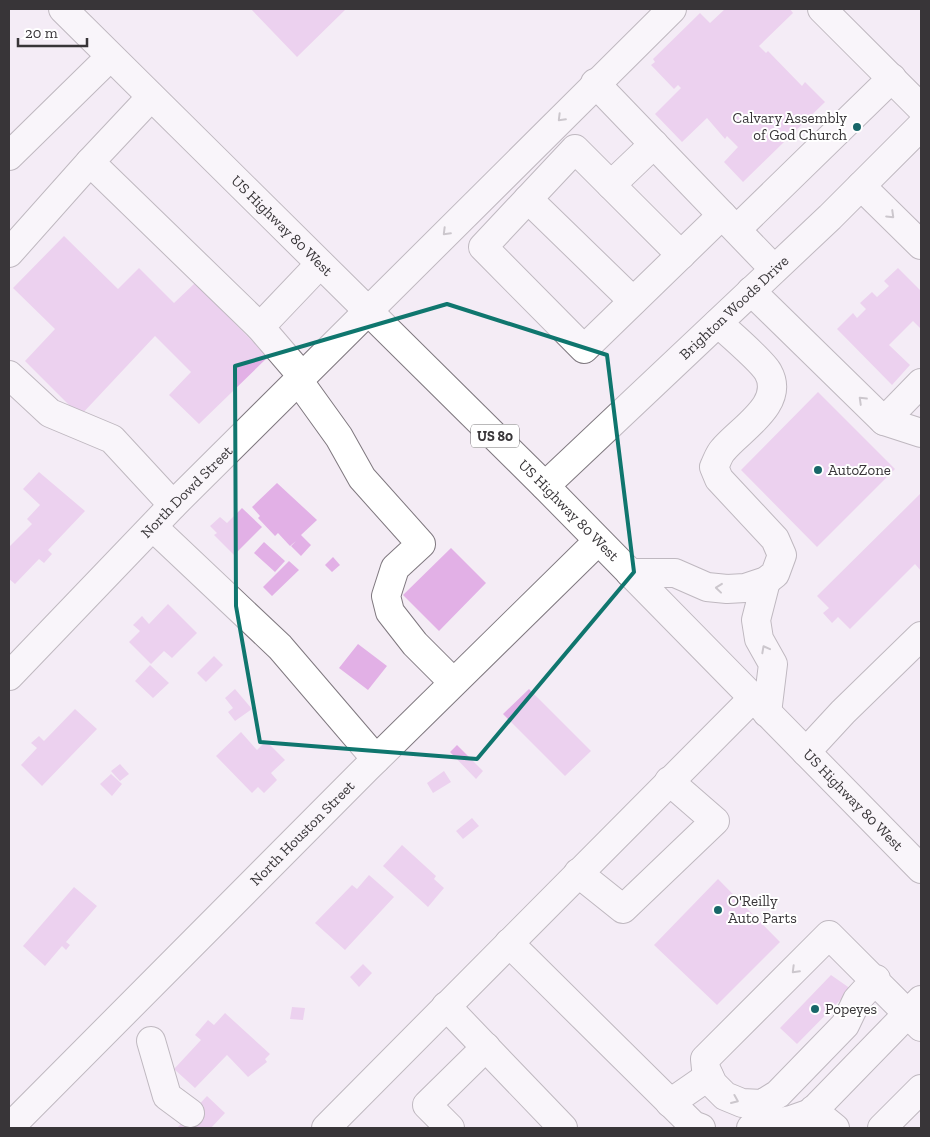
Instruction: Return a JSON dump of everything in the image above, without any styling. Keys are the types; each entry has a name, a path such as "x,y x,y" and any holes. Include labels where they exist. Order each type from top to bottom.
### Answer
{"street":[{"name":"US Highway 80 West","path":"63,9 545,486 921,869"},
{"name":"North Dowd Street","path":"9,676 174,505 367,310 672,9"},
{"path":"822,9 921,108"},
{"path":"9,156 110,56"},
{"path":"681,255 575,149 483,247 584,349 681,255 730,222 892,78"},
{"path":"595,83 774,269"},
{"path":"9,253 151,97"},
{"name":"Brighton Woods Drive","path":"545,486 718,323 921,126"},
{"path":"611,186 654,144"},
{"path":"90,162 260,327 300,378 339,437 362,478 421,544 395,568 386,596 390,612 414,644 453,682"},
{"path":"861,186 921,245"},
{"path":"528,199 633,301"},
{"path":"260,327 320,264"},
{"path":"751,291 884,421 921,433"},
{"path":"630,573 675,573 707,587 727,589 756,586 776,574 782,554 775,539 719,479 714,467 722,450 755,419 767,404 772,389 768,372 718,323"},
{"path":"9,375 50,413 112,439 174,505"},
{"path":"884,421 921,384"},
{"path":"153,527 280,647 376,759"},
{"name":"North Houston Street","path":"9,1128 124,1015 453,682 598,541"},
{"path":"326,1128 670,782 760,706 773,664 759,639 756,620 766,581"},
{"path":"806,752 843,712 921,636"},
{"path":"578,873 623,909 715,820 670,782"},
{"path":"751,1128 791,1120 813,1110 917,1014 829,935 706,1059 706,1069 713,1084 725,1096 742,1103 762,1104 778,1094 845,1025 857,1000 876,979"},
{"path":"509,942 693,1126 701,1128"},
{"path":"446,1006 564,1128"},
{"path":"124,1015 176,1066"},
{"path":"151,1041 166,1096 190,1113"},
{"path":"450,1128 427,1105 486,1047"},
{"path":"670,1103 709,1076"},
{"path":"882,1128 921,1089"},
{"path":"813,1110 835,1128"}],"highlighted area":[{"path":"447,304 607,355 634,572 477,759 260,742 236,606 235,366"}],"building":[{"path":"251,9 346,9 297,57"},
{"path":"725,9 790,9 793,13 759,46 766,53 768,51 802,86 805,82 825,102 743,182 724,162 738,147 727,136 725,139 707,118 682,142 655,114 681,88 678,85 674,89 651,65 655,62 653,59 700,13 710,23"},
{"path":"64,236 118,289 139,268 174,303 195,283 268,357 199,424 169,395 191,372 155,336 80,416 25,361 55,329 13,288"},
{"path":"898,268 921,291 921,329 913,321 889,345 910,365 892,385 837,329 853,313 857,318 866,309 860,303 872,292 877,297 889,286 884,281"},
{"name":"AutoZone","path":"818,392 895,469 817,547 741,470"},
{"path":"39,472 85,511 48,550 52,554 44,563 39,559 15,584 9,579 9,547 32,524 27,519 40,505 23,489"},
{"path":"277,483 317,520 301,535 311,545 301,556 291,546 296,541 290,546 278,533 275,536 258,518 260,516 252,507"},
{"path":"921,493 921,571 915,564 850,629 838,617 832,623 823,613 829,608 817,596"},
{"path":"242,508 262,527 234,555 214,535 217,533 210,526 220,517 227,523"},
{"path":"264,542 285,561 275,572 254,553"},
{"path":"451,548 486,583 439,631 403,595"},
{"path":"333,557 340,565 332,572 325,565"},
{"path":"289,561 299,570 272,596 263,587"},
{"path":"168,604 197,633 172,658 164,651 151,664 129,642 140,631 133,625 142,616 149,624"},
{"path":"358,644 387,666 368,690 339,668"},
{"path":"214,656 223,665 206,682 197,673"},
{"path":"150,665 169,683 153,698 135,681"},
{"path":"235,689 252,709 235,721 228,712 233,708 225,698"},
{"path":"529,689 591,751 565,776 503,714"},
{"path":"75,709 97,729 42,786 21,765 37,748 31,743 39,736 44,741"},
{"path":"241,732 257,750 266,741 285,760 271,773 277,780 264,793 258,787 252,793 216,756"},
{"path":"457,745 483,771 476,779 450,752"},
{"path":"120,764 129,774 120,781 111,771"},
{"path":"444,771 451,782 433,793 427,783"},
{"path":"111,774 122,784 112,796 100,784"},
{"path":"472,818 479,826 463,839 456,831"},
{"path":"402,845 436,876 434,879 444,888 428,907 383,866"},
{"path":"369,875 394,897 345,950 315,923 352,885 357,889"},
{"name":"O'Reilly Auto Parts","path":"718,879 780,942 717,1005 654,945"},
{"path":"74,887 97,906 66,942 70,945 66,950 62,946 45,966 23,946"},
{"path":"363,964 372,973 359,987 350,977"},
{"name":"Popeyes","path":"831,975 851,989 797,1044 780,1028"},
{"path":"292,1007 305,1008 303,1020 290,1019"},
{"path":"225,1013 270,1054 265,1059 267,1062 248,1077 227,1055 195,1088 174,1069 201,1040 195,1035 208,1020 214,1025"},
{"path":"207,1096 225,1113 211,1128 177,1128"}],"place":[{"name":"Calvary Assembly of God Church","path":"857,127"},
{"name":"AutoZone","path":"818,470"},
{"name":"O'Reilly Auto Parts","path":"718,910"},
{"name":"Popeyes","path":"815,1009"}]}
